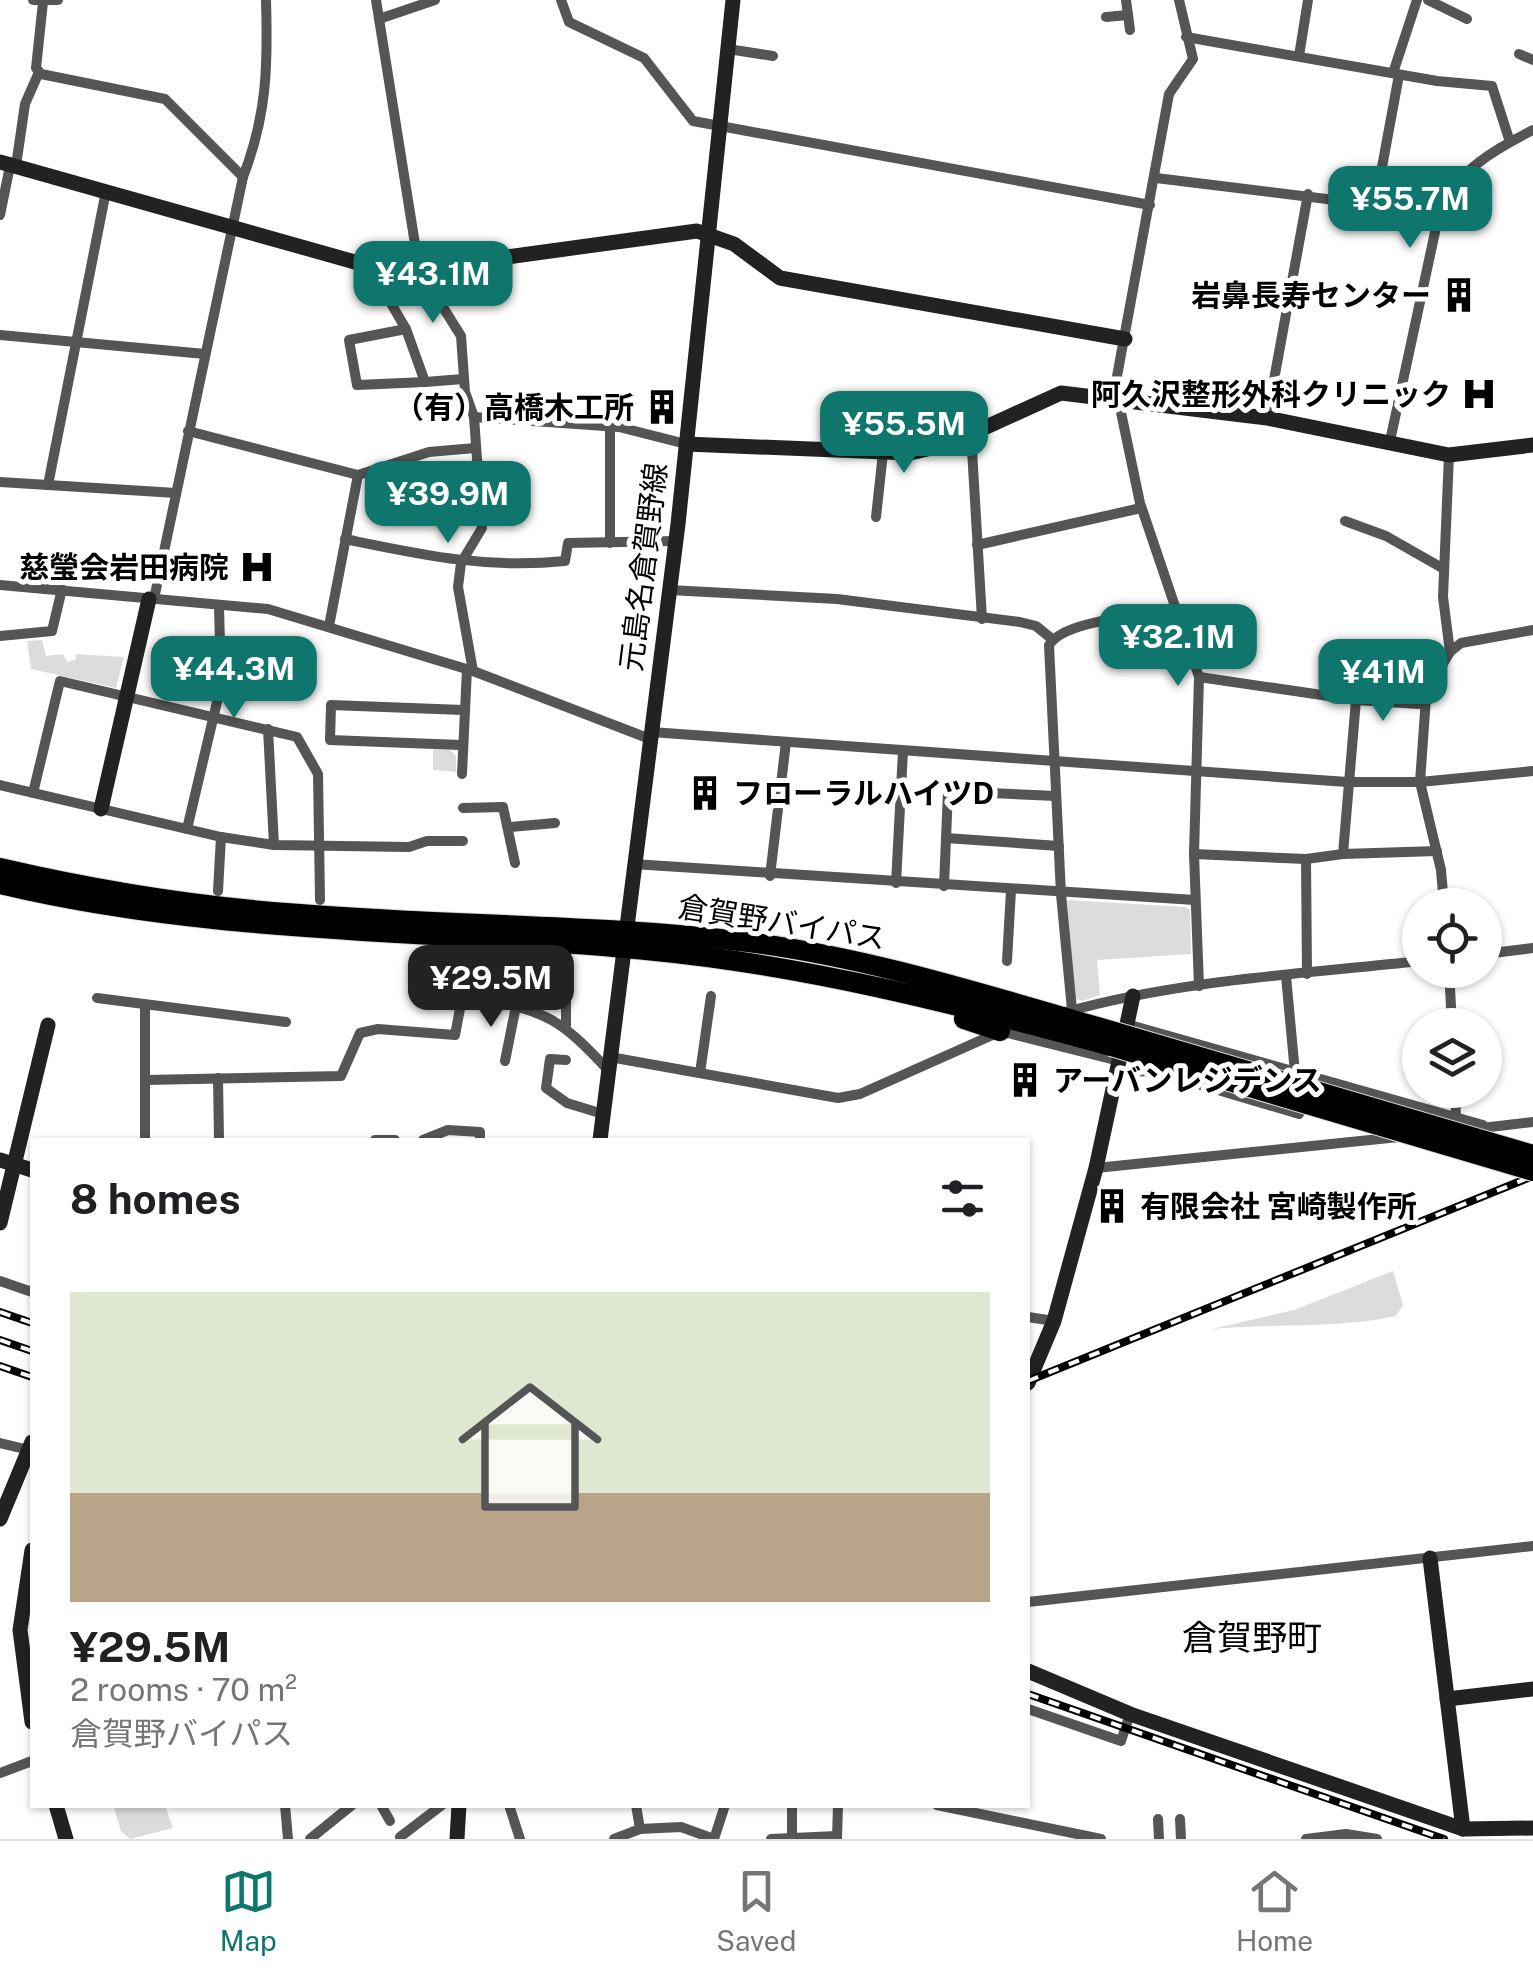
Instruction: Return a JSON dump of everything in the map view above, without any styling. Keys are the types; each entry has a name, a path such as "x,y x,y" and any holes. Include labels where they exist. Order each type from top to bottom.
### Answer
{"highway":[{"name":"倉賀野バイパス","path":"0,868 115,892 250,910 624,939"},
{"name":"倉賀野バイパス","path":"0,884 214,922 464,939 745,942 1118,1047 1533,1171"},
{"path":"1004,1029 856,991 844,968 873,954 1069,1011"},
{"name":"倉賀野バイパス","path":"1118,1047 1533,1156"}],"street":[{"path":"5,164 17,158 25,104 39,72 38,1 58,0"},
{"path":"101,809 176,493 243,177 258,138 269,77 266,0"},
{"path":"376,0 419,269 462,336 464,378 474,417 482,528 461,563 460,612 470,670 461,746 462,774"},
{"path":"378,19 435,0"},
{"path":"561,0 568,22 644,58 665,80 686,116 720,128 1150,205"},
{"name":"元島名倉賀野線","path":"600,1138 676,541 733,0"},
{"path":"1126,0 1130,30"},
{"path":"1179,0 1193,59 1169,94 1115,398 1142,508 1199,677 1194,771 1199,986"},
{"path":"1299,56 1308,0"},
{"path":"1156,178 1378,203 1396,74 1417,0"},
{"path":"1428,0 1467,19"},
{"path":"1106,17 1128,15"},
{"path":"1186,37 1396,74 1492,86 1510,142"},
{"path":"728,49 773,56"},
{"path":"1519,54 1533,60"},
{"path":"39,72 165,99 243,177"},
{"path":"1390,441 1440,208 1464,174 1533,130"},
{"path":"5,164 369,266 419,269 688,231 708,233 734,244 780,278 1125,339"},
{"path":"0,215 5,164"},
{"path":"48,484 106,191"},
{"path":"1267,418 1308,194"},
{"path":"369,266 406,329 425,382"},
{"path":"406,329 349,340 357,386 464,378"},
{"path":"0,335 205,354"},
{"path":"474,417 610,427 686,444 883,453 931,450 1061,393 1267,418 1450,455 1533,446"},
{"path":"610,427 610,544"},
{"path":"188,431 358,475 429,452 475,448"},
{"path":"971,433 982,619"},
{"path":"876,517 883,453"},
{"path":"1450,455 1444,570 1444,632 1450,652"},
{"path":"329,626 358,475"},
{"path":"0,482 176,493"},
{"path":"978,545 1142,508"},
{"path":"1344,521 1386,536 1444,570"},
{"path":"345,539 461,563 565,561 568,543 676,541"},
{"path":"0,585 268,610 470,670 650,735 1347,782 1420,782 1533,771"},
{"path":"0,636 52,630 62,590"},
{"path":"669,590 837,599 1036,626 1052,640 1054,761 1069,1011 1199,986 1402,964"},
{"path":"187,829 221,685 220,606"},
{"path":"1052,640 1068,630 1117,619 1177,612"},
{"path":"1199,677 1406,706 1426,698 1450,652 1476,637 1533,630"},
{"path":"32,793 60,680 297,736 318,774 320,900"},
{"path":"1426,698 1420,782 1442,888"},
{"path":"1343,854 1356,700"},
{"path":"461,746 330,740 332,706 464,710"},
{"path":"268,729 274,845"},
{"path":"770,876 786,742"},
{"path":"896,883 903,751"},
{"path":"0,785 221,837 274,845 408,847 426,841 463,841"},
{"path":"944,886 948,791 1056,796"},
{"path":"463,808 503,807 515,863"},
{"path":"510,827 555,824"},
{"path":"218,890 221,837"},
{"path":"946,838 1059,846"},
{"path":"1194,854 1306,859 1437,851"},
{"path":"1306,859 1307,974"},
{"path":"632,864 770,876 1196,900"},
{"path":"1007,961 1011,890"},
{"path":"464,939 468,991"},
{"path":"1502,952 1533,948"},
{"path":"566,952 566,1024"},
{"path":"1286,976 1296,1072"},
{"path":"145,1080 341,1076 360,1033 378,1029 455,1035 463,993 468,991 566,1024 609,1063 812,1090 838,1098 860,1094 1004,1029 1296,1072 1489,1127"},
{"path":"700,1073 711,996"},
{"path":"1030,1378 1054,1321 1096,1168 1118,1047 1133,996"},
{"path":"97,998 286,1022"},
{"path":"145,1006 145,1138"},
{"path":"505,1061 516,1006"},
{"path":"0,1223 8,1163 48,1025"},
{"path":"1118,1047 1154,1071 1299,1114"},
{"path":"566,1060 550,1060 546,1088 568,1103 603,1114"},
{"path":"218,1078 219,1138"},
{"path":"1456,1108 1456,1116"},
{"path":"1096,1168 1533,1122"},
{"path":"428,1138 448,1130 480,1132 480,1138"},
{"path":"0,1281 30,1291"},
{"path":"1030,1317 1054,1321"},
{"path":"0,1443 30,1446"},
{"path":"0,1519 30,1448"},
{"path":"1030,1602 1533,1546"},
{"path":"1430,1558 1463,1829"},
{"path":"30,1563 20,1630 30,1707"},
{"path":"1030,1672 1130,1714 1463,1829 1533,1828"},
{"path":"1448,1699 1533,1689"},
{"path":"1030,1711 1121,1741 1130,1714"},
{"path":"0,1773 30,1762"},
{"path":"57,1808 66,1839"},
{"path":"285,1808 288,1839"},
{"path":"310,1839 348,1808"},
{"path":"382,1808 390,1821"},
{"path":"400,1837 438,1808"},
{"path":"457,1839 460,1808"},
{"path":"510,1808 520,1839"},
{"path":"636,1808 640,1829"},
{"path":"614,1839 640,1829 681,1826 714,1839 724,1808"},
{"path":"792,1808 792,1838"},
{"path":"771,1839 837,1838 838,1808"},
{"path":"976,1809 1101,1839"},
{"path":"1158,1819 1159,1839"},
{"path":"1180,1819 1180,1839"},
{"path":"1306,1839 1346,1834 1378,1839"}],"shaded area":[{"path":"42,640 46,656 63,654 67,662 75,660 76,654 124,657 116,688 31,669 27,641"},
{"path":"433,749 450,750 456,756 456,772 433,770"},
{"path":"1067,900 1186,907 1190,910 1191,954 1097,960 1100,995 1082,1001 1074,998"},
{"path":"1393,1271 1403,1305 1396,1316 1350,1323 1212,1329 1294,1310"},
{"path":"114,1808 166,1808 173,1828 130,1839 121,1831"}],"railway":[{"path":"1030,1380 1533,1176"},
{"path":"0,1312 30,1322"},
{"path":"0,1340 30,1350"},
{"path":"0,1366 30,1376"},
{"path":"1030,1695 1444,1839"}],"place":[{"name":"岩鼻長寿センター","path":"1459,295"},
{"name":"阿久沢整形外科クリニック","path":"1479,394"},
{"name":"（有）高橋木工所","path":"662,407"},
{"name":"慈瑩会岩田病院","path":"257,567"},
{"name":"フローラルハイツD","path":"705,793"},
{"name":"アーバンレジデンス","path":"1025,1080"},
{"name":"有限会社 宮崎製作所","path":"1112,1206"}],"district":[{"name":"倉賀野町","path":"1252,1637"}]}
